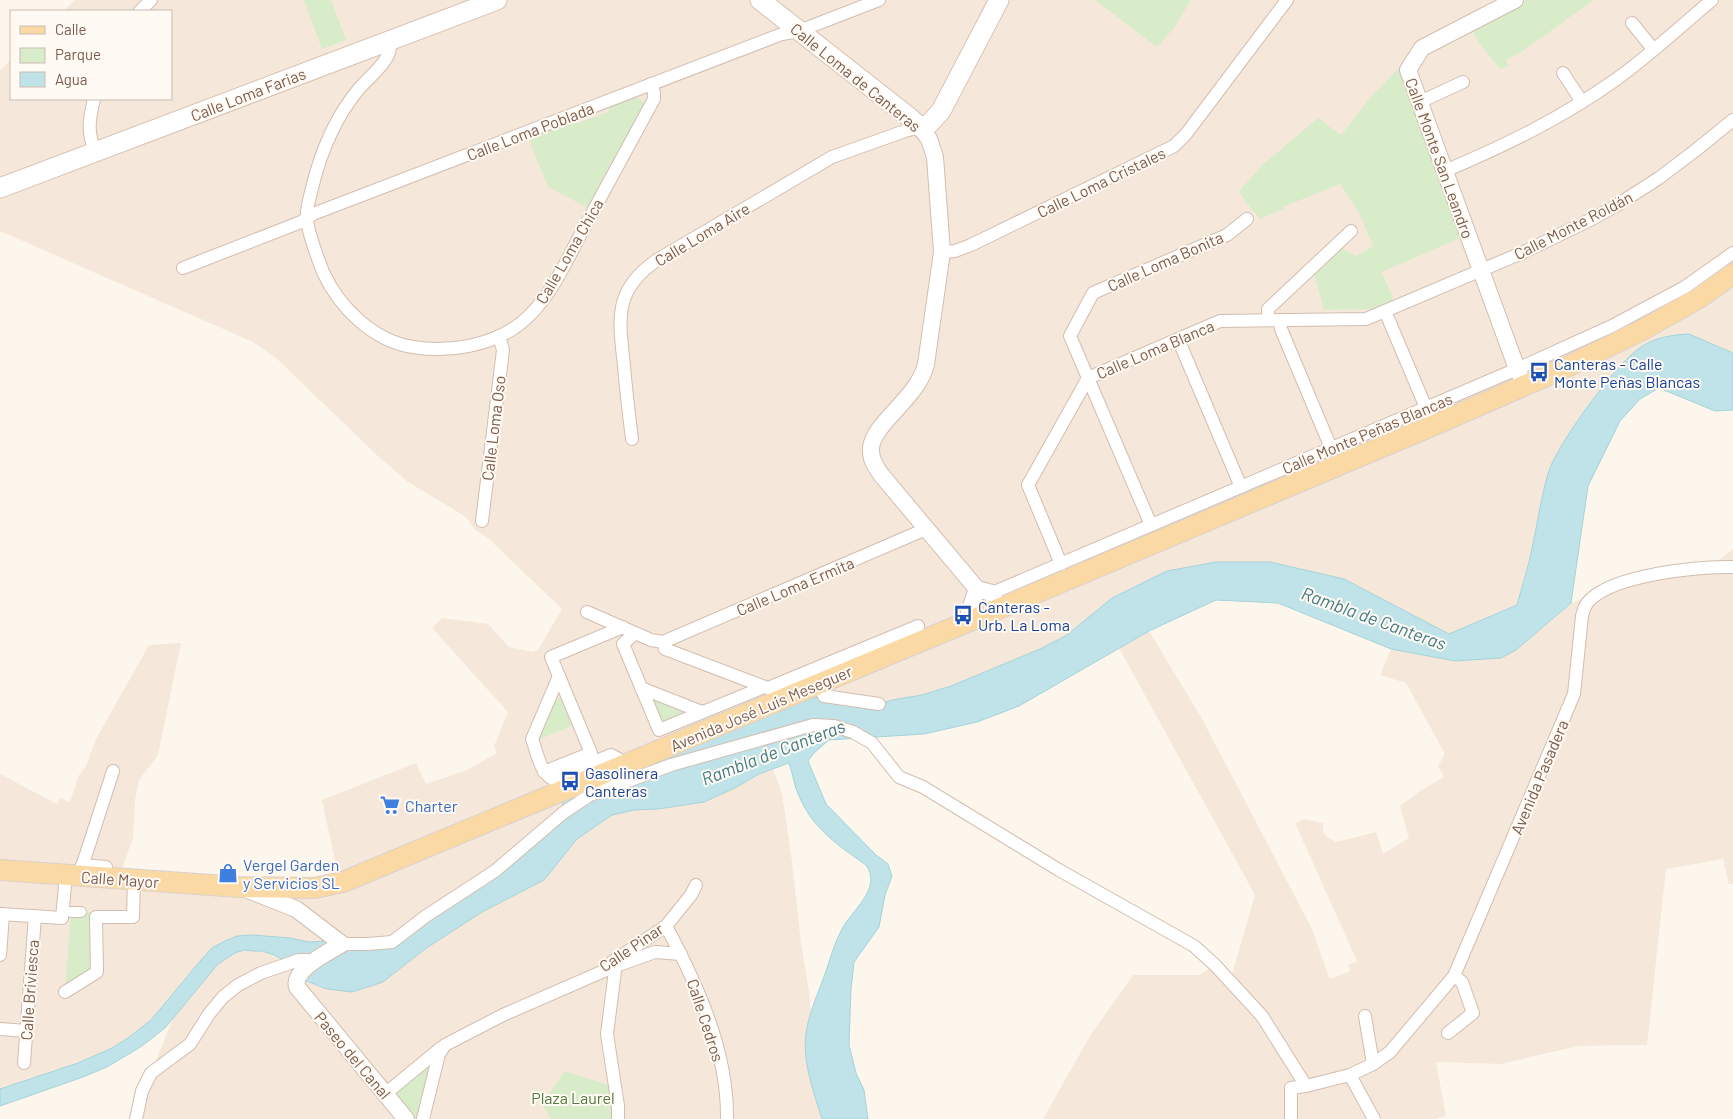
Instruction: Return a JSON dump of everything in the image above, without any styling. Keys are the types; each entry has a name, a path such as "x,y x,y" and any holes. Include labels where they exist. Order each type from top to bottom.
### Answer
{"main road":[{"name":"Calle Loma Farias","path":"0,188 497,0"},
{"name":"Calle Loma de Canteras","path":"760,0 920,127"},
{"path":"920,127 929,124 941,111 999,0"},
{"name":"Calle Monte Peñas Blancas","path":"989,597 1430,417 1521,377 1568,366 1644,329 1698,298 1733,274"},
{"name":"Avenida José Luis Meseguer","path":"239,887 322,888 335,884 628,764 771,691 819,683 972,620 989,597"},
{"name":"Calle Mayor","path":"0,870 76,872 134,880 239,887"}],"street":[{"path":"141,10 151,0"},
{"name":"Calle Loma Poblada","path":"183,268 306,219 313,214 651,84 782,34 799,31 880,0"},
{"name":"Calle Loma Cristales","path":"942,252 955,251 971,245 1178,143 1286,0"},
{"name":"Calle Monte San Leandro","path":"1515,0 1422,48 1408,70 1521,377"},
{"path":"1445,171 1532,132 1582,102 1620,76 1712,0"},
{"path":"1632,23 1653,49"},
{"name":"Calle Loma Chica","path":"388,41 389,55 346,106 323,148 308,204 306,219 319,261 333,289 353,315 373,330 409,347 432,349 463,346 499,336 522,322 533,312 555,281 654,99 651,84"},
{"path":"1563,73 1582,102"},
{"path":"1420,102 1463,82"},
{"path":"94,100 89,136 95,152"},
{"name":"Calle Monte Roldán","path":"1481,270 1563,234 1617,205 1680,163 1733,120"},
{"name":"Calle Loma de Canteras","path":"920,127 929,139 935,157 942,252 924,372 916,388 876,434 871,446 873,461 876,469 926,529 989,597"},
{"name":"Calle Loma Aire","path":"632,439 620,319 624,298 633,281 657,260 832,157 920,127"},
{"name":"Calle Loma Bonita","path":"1151,525 1070,336 1093,293 1227,235 1247,219"},
{"path":"1331,448 1281,329 1268,309 1351,232"},
{"name":"Calle Monte Peñas Blancas","path":"1521,377 1685,287 1733,253"},
{"name":"Calle Loma Blanca","path":"1061,564 1028,485 1088,378 1220,321 1366,319 1481,270"},
{"path":"1385,311 1430,417"},
{"name":"Calle Loma Oso","path":"482,521 503,350 499,336"},
{"path":"1178,339 1241,487"},
{"name":"Calle Monte Peñas Blancas","path":"989,597 1331,448 1430,417"},
{"name":"Calle Loma Ermita","path":"663,642 926,529"},
{"name":"Avenida Pasadera","path":"1306,1086 1350,1075 1373,1064 1390,1052 1454,976 1574,694 1582,616 1584,607 1589,600 1606,589 1636,579 1679,571 1733,567"},
{"path":"972,620 969,612 989,597"},
{"path":"587,612 651,640 663,642 664,649 771,691"},
{"path":"635,633 623,644 659,730 702,712 771,691 918,626"},
{"path":"549,775 591,753 551,657 623,627"},
{"path":"549,775 532,739 559,676"},
{"path":"819,683 824,696 879,704"},
{"path":"641,688 702,712"},
{"path":"136,1119 142,1091 145,1082 151,1074 190,1044 223,996 238,985 261,973 304,959 311,964 342,944 392,942 426,916 495,871 563,813 590,796 670,765 813,725 826,725 852,732 872,743 899,777 923,787 1059,870 1194,946 1215,965 1262,1016 1306,1086 1291,1088 1291,1119"},
{"path":"549,775 611,755 628,764"},
{"path":"0,955 2,914 62,918 76,872 112,771"},
{"path":"76,872 106,867"},
{"path":"65,992 97,972 96,917 133,917 134,880"},
{"name":"Calle Pinar","path":"580,981 666,926 696,885"},
{"path":"239,887 280,901 296,909 342,944"},
{"name":"Calle Briviesca","path":"24,1063 35,916"},
{"name":"Calle Cedros","path":"666,926 694,978 717,1046 726,1088 726,1119"},
{"name":"Calle Pinar","path":"385,1094 445,1045 503,1015 613,967 655,952 681,954"},
{"name":"Paseo del Canal","path":"311,964 296,979 296,987 406,1119"},
{"path":"613,967 615,971 607,1034 618,1100 618,1119"},
{"path":"1448,1033 1474,1013 1462,982 1454,976"},
{"path":"1365,1016 1373,1064"},
{"path":"0,1029 26,1031"},
{"path":"423,1119 439,1054 445,1045"},
{"path":"1350,1075 1374,1119"}],"shaded area":[{"path":"75,0 1733,0 1733,353 1689,334 1628,359 1587,407 1558,451 1550,468 1517,605 1449,634 1344,579 1270,562 1216,562 1077,628 1040,649 951,686 922,695 892,700 562,798 562,809 492,869 391,938 309,942 290,938 253,935 212,948 151,1020 128,1038 112,1048 78,1063 0,1089 0,774 57,804 60,798 70,802 79,775 86,766 96,739 149,645 181,643 158,755 139,780 135,800 133,838 121,872 312,880 338,875 322,800 416,763 426,784 467,770 497,753 494,746 508,712 432,628 442,618 488,624 509,647 532,652 538,650 562,609 488,538 475,530 466,517 408,482 381,459 276,358 253,342 0,231 0,70 10,61 10,100 172,100 172,10 65,10"},
{"path":"1733,549 1733,884 1729,884 1723,859 1666,869 1647,1045 1578,1046 1501,1064 1436,1062 1446,1116 1436,1119 1043,1119 1090,1036 1133,975 1199,975 1215,965 1231,978 1255,895 1119,648 1149,631 1201,717 1311,927 1330,979 1350,971 1348,965 1357,961 1295,823 1304,819 1323,823 1323,832 1327,837 1336,842 1376,832 1383,854 1409,838 1400,806 1420,791 1444,777 1438,766 1445,754 1406,683 1380,675 1391,649 1455,661 1516,650 1571,603 1598,593 1718,561"},
{"path":"773,769 782,793 792,862 811,1015 806,1034 813,1091 822,1119 136,1119 151,1073 173,1018 208,974 226,958 244,950 262,951 282,960 301,979 327,989 352,992 383,982 425,949 482,912 544,880 577,839 612,815 634,810 658,809 704,802 735,788 759,774"}],"green space":[{"path":"304,0 331,0 346,40 322,49"},
{"path":"1095,0 1191,0 1174,28 1157,47"},
{"path":"1526,0 1594,0 1523,51 1506,60 1509,66 1500,69 1477,40 1472,28"},
{"path":"1400,67 1462,237 1382,272 1394,301 1375,309 1324,310 1314,274 1342,248 1356,256 1373,246 1359,213 1340,184 1283,207 1284,209 1260,219 1239,191 1260,167 1318,118 1341,135 1369,99"},
{"path":"634,97 641,99 644,104 590,209 548,187 530,142 532,136 573,121 578,123 608,112 611,106"},
{"path":"641,688 702,712 659,730"},
{"path":"556,697 561,698 572,726 538,740"},
{"path":"71,912 96,912 97,972 65,992"},
{"path":"445,1045 423,1119 406,1119 385,1094"},
{"name":"Plaza Laurel","path":"565,1071 612,1086 618,1119 551,1119 542,1104"}],"water":[{"name":"Rambla de Canteras","path":"1689,334 1733,353 1733,410 1715,411 1659,388 1640,399 1620,421 1588,486 1571,603 1516,650 1501,658 1455,661 1391,649 1278,603 1216,600 1149,631 1019,706 977,722 924,734 829,740 814,753 808,761 826,804 876,855 888,864 892,876 885,895 879,927 854,962 851,989 849,1045 856,1073 864,1090 868,1119 822,1119 807,1066 805,1044 809,1018 834,947 846,923 868,891 871,882 870,874 866,865 836,843 811,818 797,792 789,763 759,774 735,788 704,802 658,809 634,810 612,815 577,839 544,880 482,912 425,949 383,982 352,992 327,989 301,979 283,960 274,955 262,951 244,950 235,953 218,964 165,1028 142,1046 107,1067 0,1106 0,1089 78,1063 112,1048 128,1038 151,1020 212,948 225,941 237,936 253,935 290,938 309,942 391,938 492,869 563,808 562,798 783,704 824,696 879,704 922,695 951,686 1040,649 1067,635 1112,598 1167,571 1216,562 1270,562 1344,579 1449,634 1517,605 1547,477 1556,455 1565,440 1590,403 1630,356 1652,341 1670,336"}],"place":[{"name":"Canteras - Calle Monte Peñas Blancas","path":"1539,372"},
{"name":"Canteras - Urb. La Loma","path":"963,615"},
{"name":"Gasolinera Canteras","path":"570,781"},
{"name":"Charter","path":"390,805"},
{"name":"Vergel Garden y Servicios SL","path":"228,873"}]}
